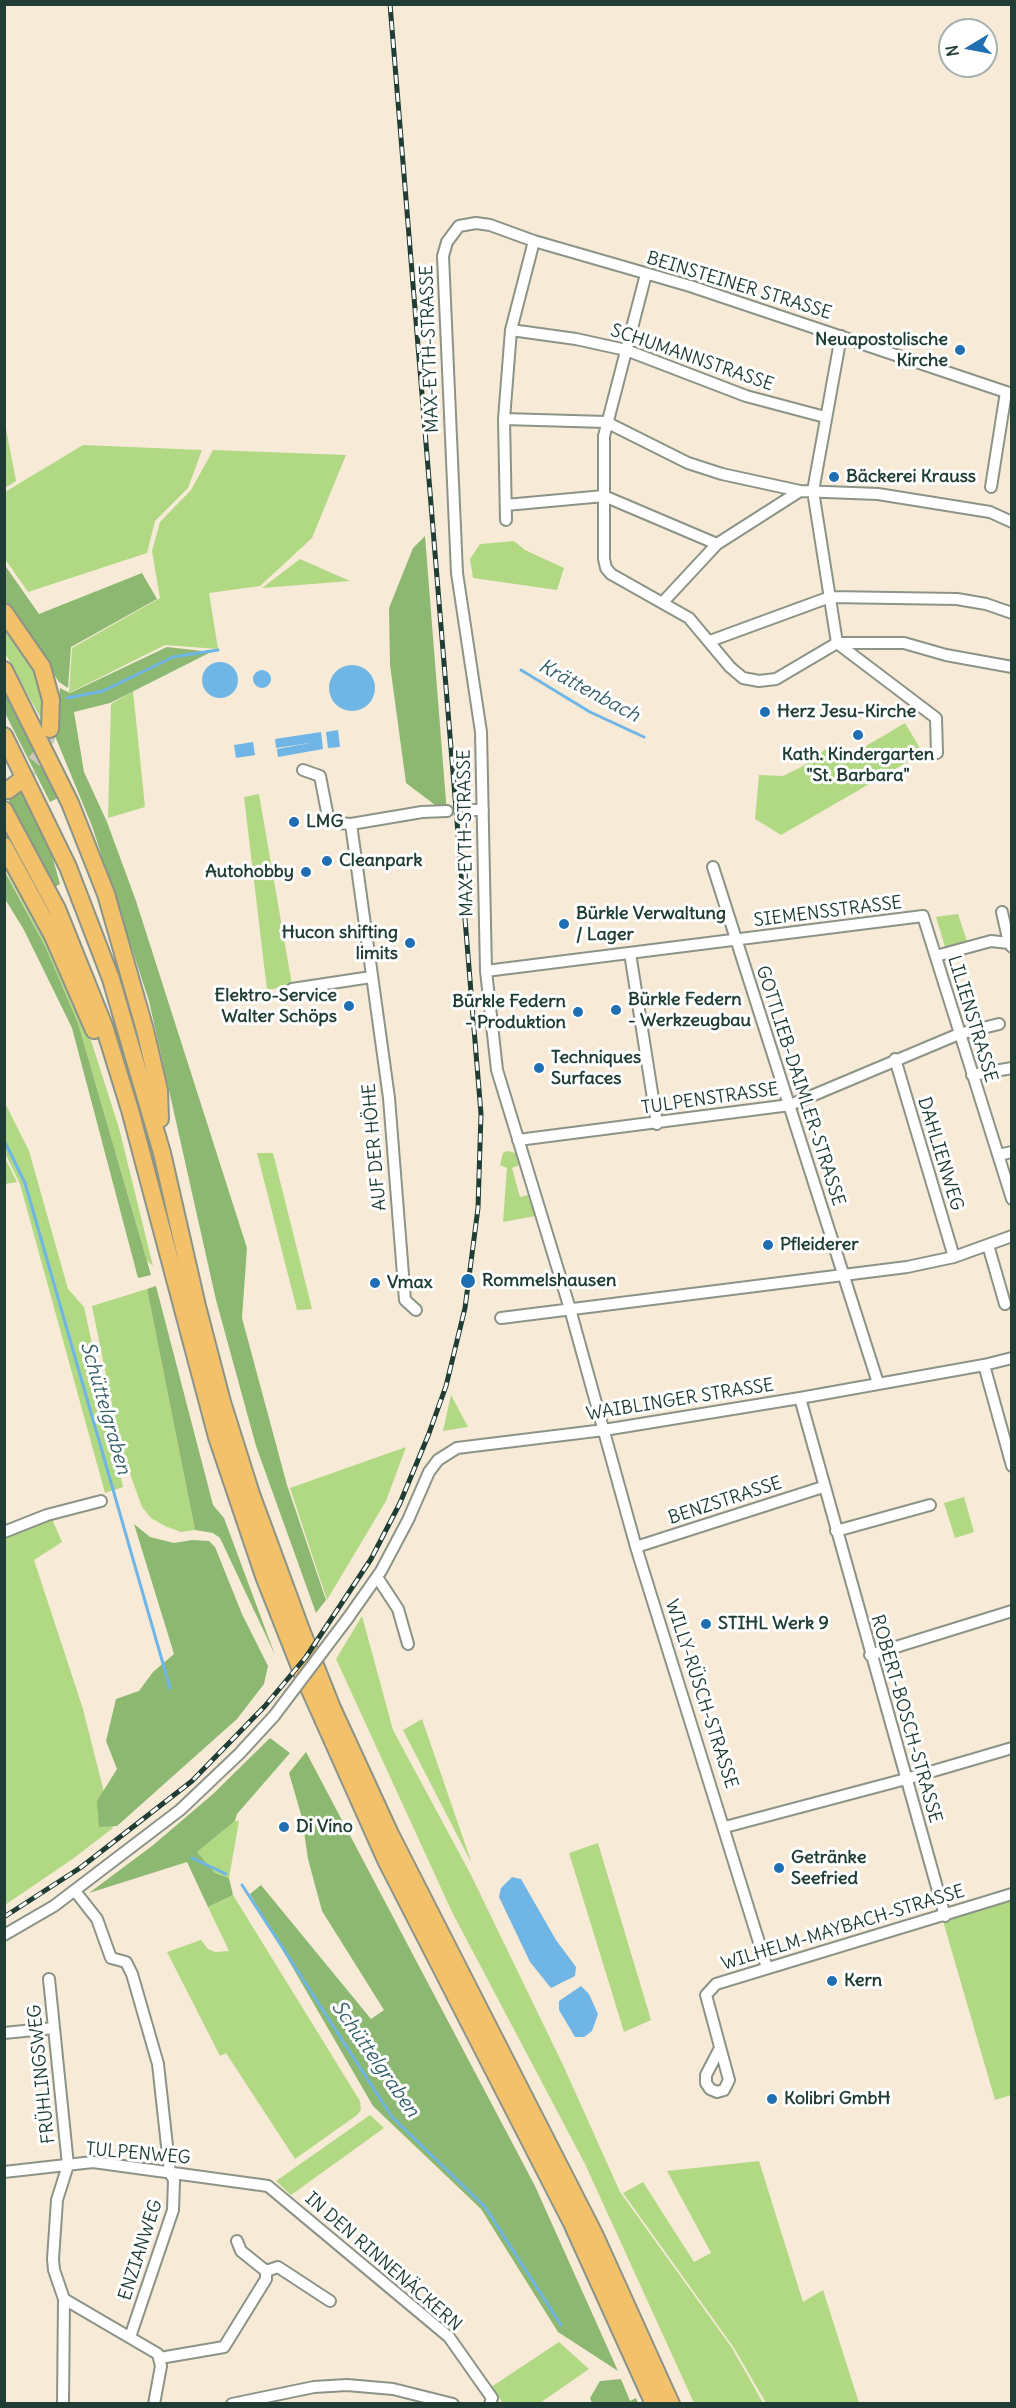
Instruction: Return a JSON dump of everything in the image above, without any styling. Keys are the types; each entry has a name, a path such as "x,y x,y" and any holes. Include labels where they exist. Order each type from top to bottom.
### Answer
{"highway":[{"path":"4,612 42,667 51,700 50,729"},
{"path":"4,670 70,803 106,894 130,975 159,1090 162,1153"},
{"path":"4,736 52,830 90,923 137,1063 162,1153 197,1306 237,1450 284,1586 332,1708 411,1878 595,2236 654,2361 671,2403"},
{"path":"4,810 46,887 77,953 104,1026 130,1110 217,1437 247,1529 291,1645 338,1756 386,1860 572,2223 654,2403"},
{"path":"4,846 62,954 106,1062 130,1110"},
{"path":"654,2361 680,2403"}],"street":[{"name":"BEINSTEINER STRASSE","path":"459,226 476,223 490,225 534,241 841,336 1009,393 991,487"},
{"name":"MAX-EYTH-STRASSE","path":"459,226 447,242 443,256 443,278 457,573 481,732 486,971 496,1070 570,1309 604,1430"},
{"path":"506,520 504,419 512,330 534,241"},
{"path":"646,274 606,422 604,496 606,568 611,574 664,601 689,618 742,678 759,681 776,679 837,643 904,643 946,655 1011,667"},
{"name":"SCHUMANNSTRASSE","path":"512,330 576,339 626,350 746,396 825,417"},
{"path":"841,336 813,491 837,643 936,718 937,753"},
{"path":"504,419 606,422 688,463 722,474 800,491 878,494 990,512 1011,522"},
{"path":"664,601 717,544 800,491"},
{"path":"506,506 604,496 717,544"},
{"path":"710,641 830,597 957,598 986,604 1011,613"},
{"path":"303,770 320,776 328,817 338,823 351,824 422,812 447,811"},
{"path":"468,810 483,810"},
{"name":"AUF DER HÖHE","path":"351,824 389,1098 405,1300 416,1310"},
{"name":"GOTTLIEB-DAIMLER-STRASSE","path":"713,867 878,1383"},
{"path":"936,956 991,941 1010,945 1002,912"},
{"name":"SIEMENSSTRASSE","path":"486,971 923,916"},
{"name":"LILIENSTRASSE","path":"923,916 1011,1199"},
{"path":"630,953 657,1124"},
{"path":"292,989 371,977"},
{"name":"TULPENSTRASSE","path":"518,1140 657,1124 790,1105 959,1034 999,1024"},
{"name":"DAHLIENWEG","path":"895,1059 954,1257"},
{"path":"972,1076 1011,1068"},
{"path":"998,1155 1011,1152"},
{"path":"501,1318 907,1267 954,1257 1011,1236"},
{"path":"988,1245 1005,1304"},
{"name":"WAIBLINGER STRASSE","path":"4,1935 75,1891 180,1810 240,1753 274,1716 377,1577 401,1534 429,1472 449,1452 479,1444 604,1430 800,1398 984,1365 1011,1358"},
{"path":"984,1365 1011,1466"},
{"name":"ROBERT-BOSCH-STRASSE","path":"800,1398 870,1655 945,1916"},
{"name":"WILLY-RÜSCH-STRASSE","path":"604,1430 636,1547 767,1968"},
{"name":"BENZSTRASSE","path":"636,1547 823,1487"},
{"path":"4,1532 47,1515 101,1500"},
{"path":"836,1531 930,1505"},
{"path":"377,1577 398,1610 408,1644"},
{"path":"870,1655 1011,1611"},
{"path":"725,1827 906,1779 1011,1748"},
{"name":"ENZIANWEG","path":"75,1891 97,1920 111,1958 126,1962 132,1974 158,2064 170,2173 175,2188 173,2210 130,2337"},
{"name":"WILHELM-MAYBACH-STRASSE","path":"720,2048 706,1995 716,1984 1011,1894"},
{"name":"FRÜHLINGSWEG","path":"49,1979 68,2165"},
{"path":"4,2033 54,2028"},
{"name":"TULPENWEG","path":"4,2172 93,2163 268,2186"},
{"path":"63,2403 64,2299 53,2259 57,2200 68,2165"},
{"name":"IN DEN RINNENÄCKERN","path":"268,2186 449,2337 491,2401"},
{"path":"237,2241 241,2251 266,2271"},
{"path":"266,2271 278,2267 330,2301"},
{"path":"160,2358 172,2354 224,2348 264,2285 266,2271"},
{"path":"64,2299 130,2337 160,2358 161,2366 154,2403"},
{"path":"232,2403 314,2387 347,2385 393,2389 453,2403"}],"green space":[{"path":"4,418 16,481 5,488 4,488"},
{"path":"83,445 202,450 188,488 155,521 147,553 28,592 5,559 5,492"},
{"path":"213,450 346,455 312,538 260,586 209,593 218,649 165,645 69,693 72,648 160,598 152,551 160,522 191,490"},
{"path":"425,536 447,814 406,783 390,665 389,608 413,548"},
{"path":"514,541 525,550 564,568 557,590 473,578 470,559 480,544"},
{"path":"300,559 350,581 262,588"},
{"path":"4,564 39,614 142,573 157,599 71,647 68,688 59,682 5,601"},
{"path":"4,619 40,676 44,724 5,653"},
{"path":"167,647 211,652 110,703 74,712 84,772 107,822 136,901 247,1248 242,1318 287,1485 326,1600 316,1613 256,1446 216,1300 149,1001 92,826 55,736 60,688 70,693"},
{"path":"4,691 58,798 50,802 5,713"},
{"path":"133,691 145,807 108,818 111,704"},
{"path":"905,723 923,753 781,835 755,819 759,775 783,776 803,766 834,743 844,759"},
{"path":"23,790 50,848 60,884 55,887 8,799"},
{"path":"259,794 292,985 267,990 244,797"},
{"path":"4,858 41,925 88,1031 119,1128 153,1266 147,1261 78,1023 45,946 5,870"},
{"path":"4,870 45,946 78,1023 151,1275 138,1278 72,1028 24,930 5,899"},
{"path":"958,914 967,941 945,947 936,917"},
{"path":"4,1101 29,1151 68,1289 84,1307 123,1487 105,1493 20,1184 5,1153"},
{"path":"507,1151 516,1153 519,1165 512,1168 520,1197 528,1195 535,1216 503,1222 507,1168 500,1165 503,1153"},
{"path":"257,1153 273,1153 312,1309 297,1310"},
{"path":"5,1158 17,1182 5,1184"},
{"path":"156,1286 213,1505 224,1518 275,1655 220,1538 213,1533 195,1530 147,1289"},
{"path":"147,1289 195,1530 181,1532 165,1526 151,1518 142,1507 121,1449 92,1306"},
{"path":"451,1395 468,1427 443,1431"},
{"path":"406,1447 386,1501 327,1600 290,1488"},
{"path":"964,1497 974,1532 955,1538 944,1503"},
{"path":"52,1519 62,1542 34,1560 83,1709 113,1828 5,1905 4,1536"},
{"path":"134,1524 150,1537 174,1543 192,1540 209,1541 215,1547 242,1614 268,1666 264,1684 237,1719 117,1826 99,1827 97,1801 117,1769 106,1741 116,1699 139,1691 153,1672 174,1654"},
{"path":"362,1616 393,1730 470,1873 563,2065 620,2192 732,2348 763,2403 694,2403 585,2164 452,1912 336,1659"},
{"path":"422,1719 472,1864 403,1730"},
{"path":"270,1738 290,1753 237,1814 235,1821 197,1852 215,1873 229,1878 233,1895 208,1907 187,1862 89,1893 152,1846 213,1794"},
{"path":"306,1752 535,2186 618,2371 558,2332 481,2209 373,2106 250,1894 261,1885 371,2019 384,2010 322,1911 308,1859 302,1818 289,1773"},
{"path":"235,1821 239,1821 229,1878 215,1873 197,1852"},
{"path":"598,1843 651,2020 624,2032 569,1853"},
{"path":"233,1895 360,2101 361,2110 357,2115 295,2159 226,2053 220,2056 167,1952 201,1940 208,1949 215,1952 229,1951 208,1907"},
{"path":"1011,1900 1011,2095 995,2100 943,1921"},
{"path":"370,2115 384,2128 291,2195 276,2181"},
{"path":"759,2161 803,2302 823,2290 859,2403 766,2403 734,2348 623,2193 643,2182 694,2262 711,2253 667,2171"},
{"path":"559,2342 589,2369 540,2403 503,2403 491,2387"},
{"path":"621,2379 630,2401 636,2398 638,2403 592,2403 590,2398 600,2381"}],"water":[{"path":"220,662 233,667 238,680 233,693 220,698 207,693 202,680 207,667"},
{"path":"352,665 368,672 375,688 368,704 352,711 336,704 329,688 336,672"},
{"path":"258,670 266,670 271,675 269,686 258,688 253,683 253,675"},
{"path":"338,730 340,747 328,748 326,732"},
{"path":"321,732 323,749 278,757 277,749 310,743 276,748 275,739"},
{"path":"253,742 255,755 236,758 234,745"},
{"path":"512,1877 521,1879 556,1940 576,1967 575,1976 551,1988 530,1962 499,1897 501,1888"},
{"path":"581,1986 589,1994 598,2014 592,2031 584,2037 575,2037 559,2010 559,2001"}],"waterway":[{"name":"Krättenbach","path":"67,698 103,691 173,657 218,650"},
{"name":"Krättenbach","path":"521,670 590,712 644,737"},
{"name":"Schüttelgraben","path":"4,1140 25,1183 170,1688"},
{"path":"192,1858 226,1874"},
{"name":"Schüttelgraben","path":"242,1885 392,2117 485,2207 561,2325"}],"tunnel":[{"path":"20,781 41,755 50,729"},
{"path":"447,811 468,810"}],"railway":[{"path":"4,1917 80,1868 192,1781 265,1706 306,1657 371,1559 400,1503 446,1386 465,1308 478,1208 481,1114 390,4"}],"place":[{"name":"Neuapostolische Kirche","path":"960,350"},
{"name":"Bäckerei Krauss","path":"834,477"},
{"name":"Herz Jesu-Kirche","path":"765,712"},
{"name":"Kath. Kindergarten \"St. Barbara\"","path":"858,735"},
{"name":"LMG","path":"294,822"},
{"name":"Cleanpark","path":"327,861"},
{"name":"Autohobby","path":"306,872"},
{"name":"Bürkle Verwaltung / Lager","path":"564,924"},
{"name":"Hucon shifting limits","path":"410,943"},
{"name":"Elektro-Service Walter Schöps","path":"349,1006"},
{"name":"Bürkle Federn - Werkzeugbau","path":"616,1010"},
{"name":"Bürkle Federn - Produktion","path":"578,1012"},
{"name":"Techniques Surfaces","path":"539,1068"},
{"name":"Pfleiderer","path":"768,1245"},
{"name":"Rommelshausen","path":"468,1281"},
{"name":"Vmax","path":"375,1283"},
{"name":"STIHL Werk 9","path":"706,1624"},
{"name":"Di Vino","path":"284,1827"},
{"name":"Getränke Seefried","path":"779,1868"},
{"name":"Kern","path":"832,1981"},
{"name":"Kolibri GmbH","path":"772,2099"}]}
